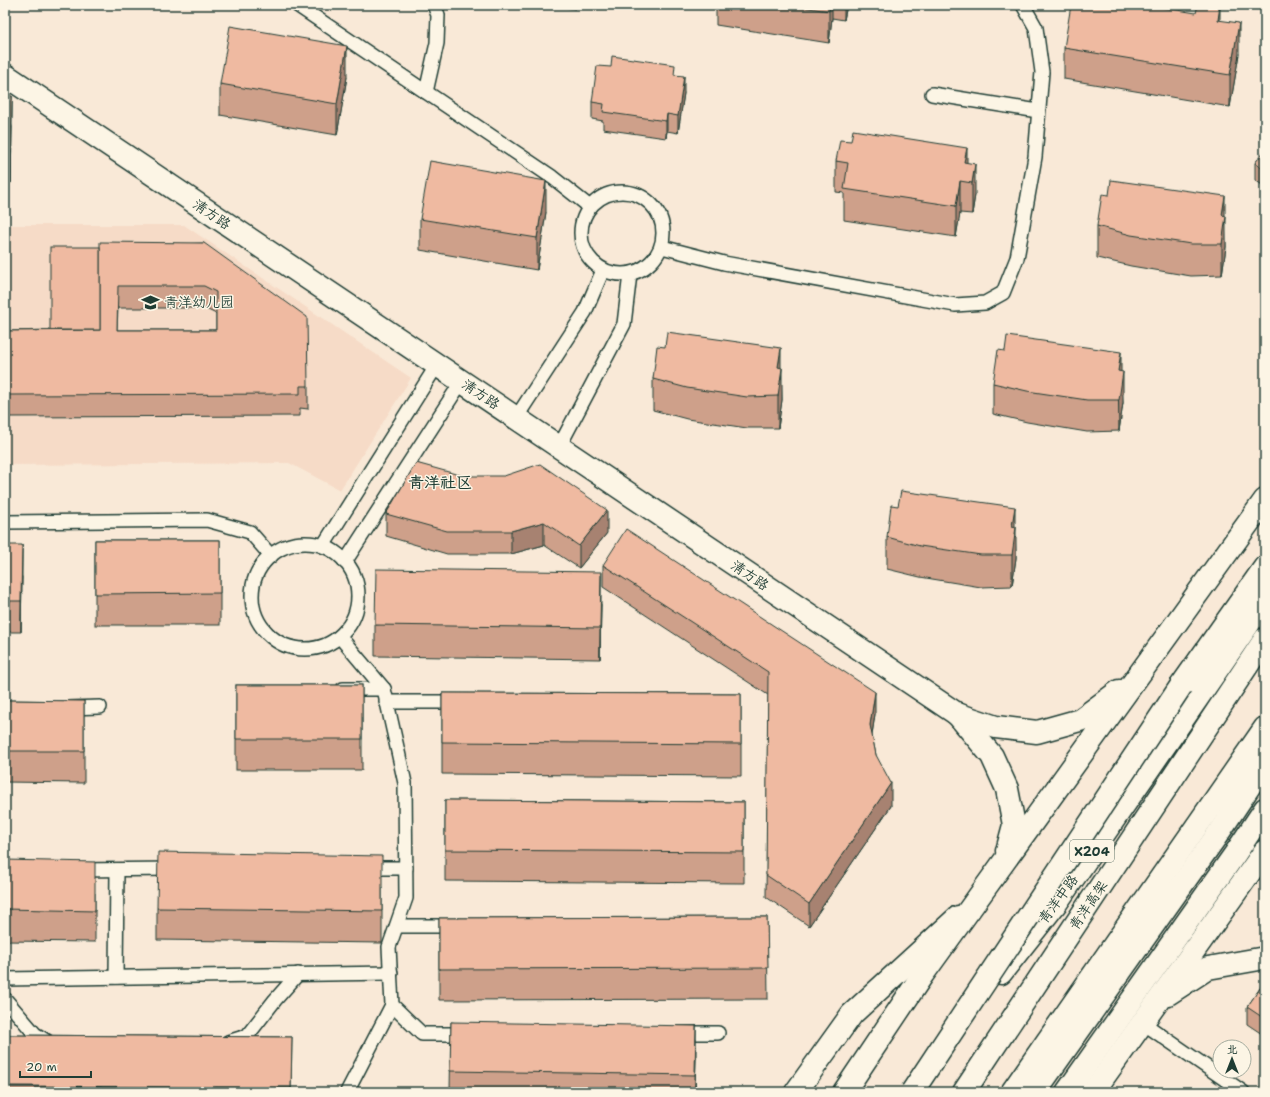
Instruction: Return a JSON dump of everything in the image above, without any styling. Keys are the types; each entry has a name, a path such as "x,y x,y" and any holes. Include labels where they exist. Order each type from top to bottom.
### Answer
{"main road":[{"name":"清方路","path":"5,74 957,714"},
{"path":"844,1092 923,974 1265,500"},
{"path":"912,1092 1181,686 1265,567"},
{"name":"青洋中路","path":"907,1092 1057,902 1265,600"},
{"name":"青洋高架","path":"964,1092 1265,638"},
{"path":"957,714 996,727 1037,732 1080,720 1137,677"},
{"path":"957,714 992,756 1007,789 1014,825 1006,859"},
{"path":"1012,1092 1265,728"},
{"path":"1035,1092 1215,838 1265,763"},
{"path":"1067,1092 1235,854 1265,808"},
{"path":"1093,1092 1265,851"},
{"path":"796,1092 852,1014 976,900"},
{"path":"1157,1002 1208,968 1265,958"}],"lane":[{"path":"298,5 552,177 590,207"},
{"path":"426,92 437,43 438,15 434,5"},
{"path":"662,247 724,263 955,305 985,303 1003,293 1017,258 1035,157 1042,72 1036,28 1023,5"},
{"path":"932,94 1038,111"},
{"path":"616,192 629,192 643,197 654,206 661,218 664,233 662,247 654,259 644,268 630,274 616,274 603,270 593,262 585,252 581,239 581,226 585,214 594,203 604,196 616,192"},
{"path":"516,418 585,312 603,270"},
{"path":"559,447 624,324 630,274"},
{"path":"323,546 437,365"},
{"path":"345,562 462,381"},
{"path":"5,522 207,520 250,532 271,556"},
{"path":"310,542 323,546 326,546 340,555 352,570 358,587 358,606 352,623 340,637 323,646 305,649 287,646 271,636 260,624 253,608 252,592 256,575 264,561 277,550 293,544 310,542"},
{"path":"340,637 384,689 405,783 406,898 389,947 392,1005 347,1092"},
{"path":"329,689 384,689"},
{"path":"386,702 473,702"},
{"path":"52,708 100,707"},
{"path":"351,868 406,868"},
{"path":"61,870 187,869"},
{"path":"116,977 117,870"},
{"path":"396,926 467,926"},
{"path":"5,979 391,973"},
{"path":"216,1046 247,1036 275,1000 298,974"},
{"path":"5,999 35,1034 60,1049"},
{"path":"392,1005 422,1034 476,1034"},
{"path":"1142,1023 1243,1092"},
{"path":"664,1033 718,1033"}],"shaded area":[{"name":"青洋幼儿园","path":"5,225 184,225 411,378 340,490 289,463 5,465"}],"building":[{"path":"788,5 830,5 829,11"},
{"path":"1071,5 1147,5 1196,13 1198,5 1220,6 1218,20 1239,23 1230,75 1064,48"},
{"path":"230,26 347,46 337,104 220,84"},
{"path":"612,56 675,65 674,75 684,76 678,116 667,114 666,121 603,112 604,104 592,102 597,66 611,67"},
{"path":"5,96 12,96 11,152 5,151"},
{"path":"853,130 967,148 964,162 975,164 972,183 960,181 956,206 844,189 848,163 836,161 840,140 851,141"},
{"path":"1265,150 1265,170 1255,163"},
{"path":"430,161 546,181 537,238 420,219"},
{"path":"1111,180 1225,196 1222,215 1226,216 1222,244 1191,244 1131,235 1097,226 1102,194 1109,195"},
{"path":"100,242 204,243 307,317 308,386 300,386 300,394 7,395 7,331 100,330","holes":["118,286 204,286 216,292 216,330 117,330"]},
{"path":"50,247 100,247 100,330 50,330"},
{"path":"667,332 781,348 778,367 782,368 778,396 747,397 687,388 653,379 657,346 665,347"},
{"path":"1007,336 1121,352 1118,371 1123,372 1119,400 1087,400 1027,391 993,383 998,350 1005,351"},
{"path":"416,463 463,476 504,476 540,464 607,510 579,546 544,522 511,531 447,531 386,514"},
{"path":"901,491 1015,507 1012,526 1016,527 1012,555 981,555 920,546 887,537 891,505 898,506"},
{"path":"626,529 875,692 870,725 876,755 891,783 809,904 766,875 768,672 603,565"},
{"path":"95,540 220,540 220,593 95,594"},
{"path":"5,545 22,545 21,601 5,601"},
{"path":"376,569 601,572 600,628 375,625"},
{"path":"236,685 362,685 362,739 236,739"},
{"path":"442,693 741,694 741,744 442,742"},
{"path":"5,700 84,701 84,751 5,751"},
{"path":"445,800 744,802 744,852 445,850"},
{"path":"158,852 382,856 382,911 157,908"},
{"path":"5,860 95,862 95,911 5,909"},
{"path":"767,917 768,968 439,969 439,918"},
{"path":"1265,981 1265,1019 1247,1007"},
{"path":"451,1022 696,1026 695,1075 450,1071"},
{"path":"5,1035 292,1037 291,1088 5,1086"}],"place":[{"name":"青洋幼儿园","path":"151,302"}],"district":[{"name":"青洋社区","path":"440,482"}]}
